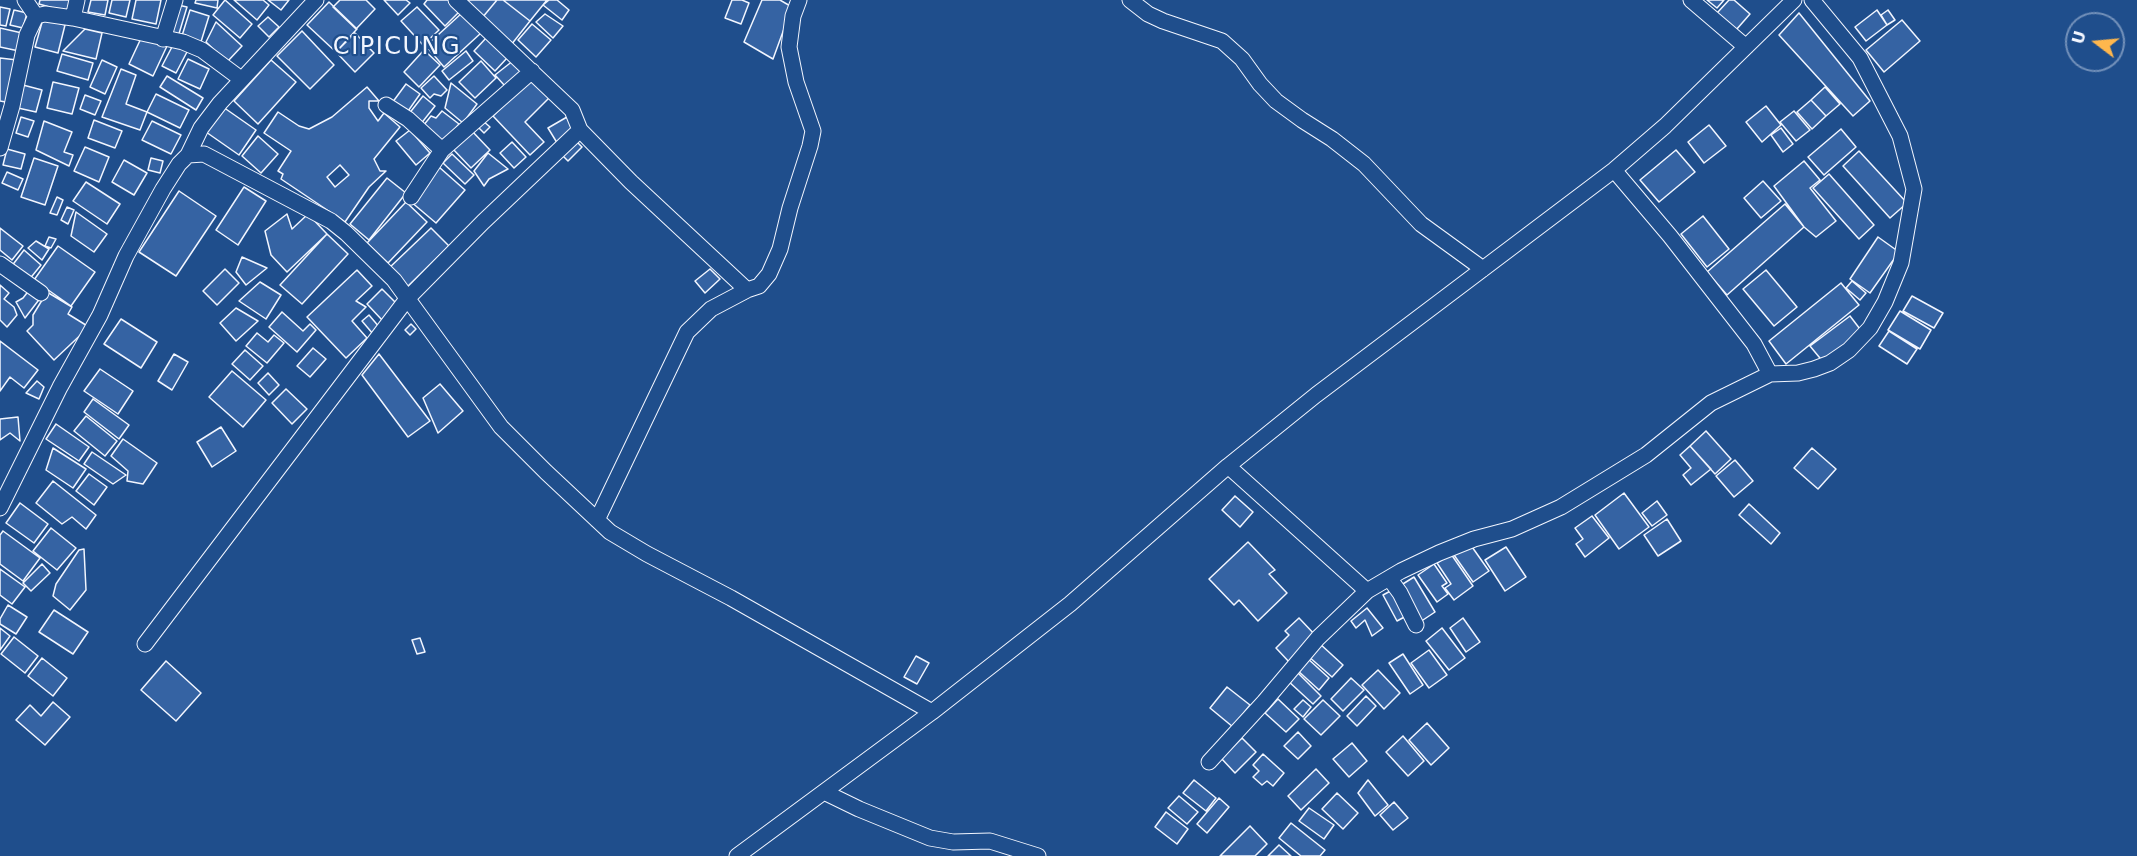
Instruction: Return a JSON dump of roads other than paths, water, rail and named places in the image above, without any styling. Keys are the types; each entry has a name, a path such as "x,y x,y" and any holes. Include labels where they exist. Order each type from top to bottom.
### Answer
{"street":[{"path":"25,0 36,16"},
{"path":"73,18 77,0"},
{"path":"163,39 175,0"},
{"path":"0,508 60,387 100,315 126,256 163,189 179,164 188,155 201,128 220,103 316,0"},
{"path":"456,0 572,110 580,130 631,182 747,290"},
{"path":"597,520 687,332 711,309 759,286 769,274 780,249 813,131 796,82 789,47 793,16 799,0"},
{"path":"1130,0 1148,14 1163,21 1222,41 1242,59 1276,101 1364,164 1421,224 1483,269"},
{"path":"1691,0 1746,47"},
{"path":"736,856 932,712 1070,604 1228,466 1316,396 1614,170 1665,126 1794,0"},
{"path":"1209,762 1318,638 1367,591 1401,571 1474,539 1512,529 1561,507 1646,455 1711,403 1770,374 1798,373 1830,363 1849,350 1870,328 1886,302 1901,263 1914,189 1900,136 1860,58 1812,0"},
{"path":"36,16 53,15 73,18 183,42 202,50 242,79"},
{"path":"0,148 6,107 27,35 36,16"},
{"path":"411,197 442,150 532,71"},
{"path":"386,105 408,119 442,150"},
{"path":"145,644 408,299 483,222 580,130"},
{"path":"188,155 204,154 215,159 331,221 346,233 394,280 501,427 610,531 641,551 741,603 932,712"},
{"path":"1614,170 1670,236 1754,344 1770,374"},
{"path":"0,264 41,293"},
{"path":"1228,466 1367,591"},
{"path":"1389,578 1400,593 1416,625"},
{"path":"824,792 930,838 953,842 990,841 1038,856"}],"district":[{"name":"CIPICUNG","path":"397,48"}]}
